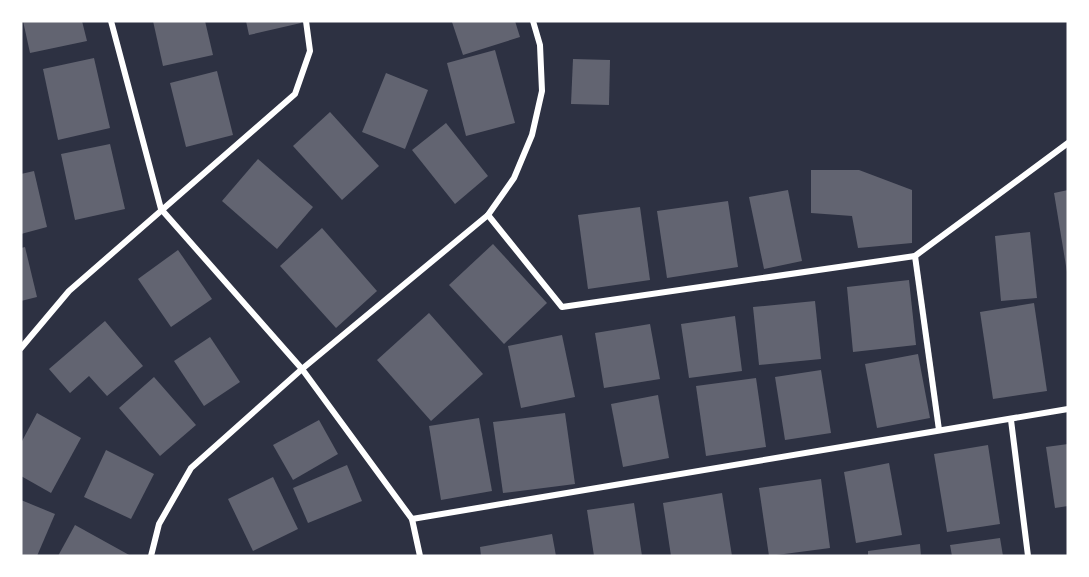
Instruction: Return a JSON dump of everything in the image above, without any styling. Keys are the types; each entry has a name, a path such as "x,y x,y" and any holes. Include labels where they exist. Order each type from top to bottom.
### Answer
{"street":[{"path":"111,21 161,209 302,369 412,519 420,556"},
{"path":"21,348 69,291 295,94 310,51 306,21"},
{"path":"151,556 159,524 191,468 302,369 488,215 514,178 532,135 542,91 540,45 533,21"},
{"path":"488,215 562,307 915,256 1068,143"},
{"path":"915,256 939,430"},
{"path":"412,519 1068,410"},
{"path":"1011,420 1028,556"}],"building":[{"path":"23,21 82,21 87,41 30,53"},
{"path":"153,21 205,21 213,55 163,66"},
{"path":"246,21 300,21 301,23 249,35"},
{"path":"515,21 520,37 463,55 452,22"},
{"path":"495,50 515,123 466,136 447,63"},
{"path":"94,58 110,128 58,140 43,69"},
{"path":"573,59 610,60 609,105 571,104"},
{"path":"217,71 233,135 186,147 170,83"},
{"path":"386,73 428,90 405,149 362,132"},
{"path":"330,112 379,166 342,200 293,146"},
{"path":"446,123 488,176 455,204 412,150"},
{"path":"110,144 125,209 75,220 61,154"},
{"path":"258,159 313,207 277,249 222,201"},
{"path":"811,170 859,170 912,190 912,243 858,248 852,216 811,213"},
{"path":"34,171 47,227 21,234 21,174"},
{"path":"788,190 802,261 764,269 749,197"},
{"path":"1068,190 1068,272 1067,272 1054,193"},
{"path":"728,201 738,267 667,278 657,211"},
{"path":"640,207 650,280 588,289 578,215"},
{"path":"322,228 377,291 336,328 280,266"},
{"path":"1030,232 1037,298 1001,301 995,236"},
{"path":"493,244 547,303 504,344 449,285"},
{"path":"25,247 37,297 21,301 21,248"},
{"path":"178,250 212,299 171,327 138,279"},
{"path":"909,280 916,345 853,352 847,287"},
{"path":"815,301 821,359 759,365 753,307"},
{"path":"1034,303 1047,391 993,399 980,312"},
{"path":"429,313 483,374 431,421 377,360"},
{"path":"735,316 742,371 689,378 681,324"},
{"path":"105,321 143,366 107,396 89,376 70,393 49,369"},
{"path":"650,324 660,379 604,388 595,333"},
{"path":"562,335 575,397 521,408 508,346"},
{"path":"210,337 240,382 204,406 174,361"},
{"path":"918,354 930,418 877,428 865,364"},
{"path":"821,370 831,433 785,440 775,377"},
{"path":"154,377 196,425 160,456 119,408"},
{"path":"756,378 766,447 706,456 696,386"},
{"path":"658,395 669,458 623,467 611,404"},
{"path":"37,413 81,438 51,493 21,476 21,443"},
{"path":"565,413 575,484 503,493 493,422"},
{"path":"479,418 492,491 441,500 429,426"},
{"path":"319,420 338,454 293,480 273,445"},
{"path":"1068,444 1068,506 1055,508 1046,447"},
{"path":"988,445 1000,524 947,532 934,454"},
{"path":"106,450 154,474 131,519 84,497"},
{"path":"889,463 902,535 856,543 844,472"},
{"path":"347,465 362,501 308,523 293,488"},
{"path":"273,477 298,529 253,551 228,499"},
{"path":"821,479 830,548 769,556 759,488"},
{"path":"722,493 732,556 671,556 663,503"},
{"path":"21,500 55,514 37,556 21,556"},
{"path":"634,503 642,556 594,556 587,510"},
{"path":"75,525 131,556 58,556"},
{"path":"552,534 556,556 481,556 480,547"},
{"path":"1000,538 1003,556 952,556 950,545"},
{"path":"920,544 921,556 868,556 868,551"}]}
